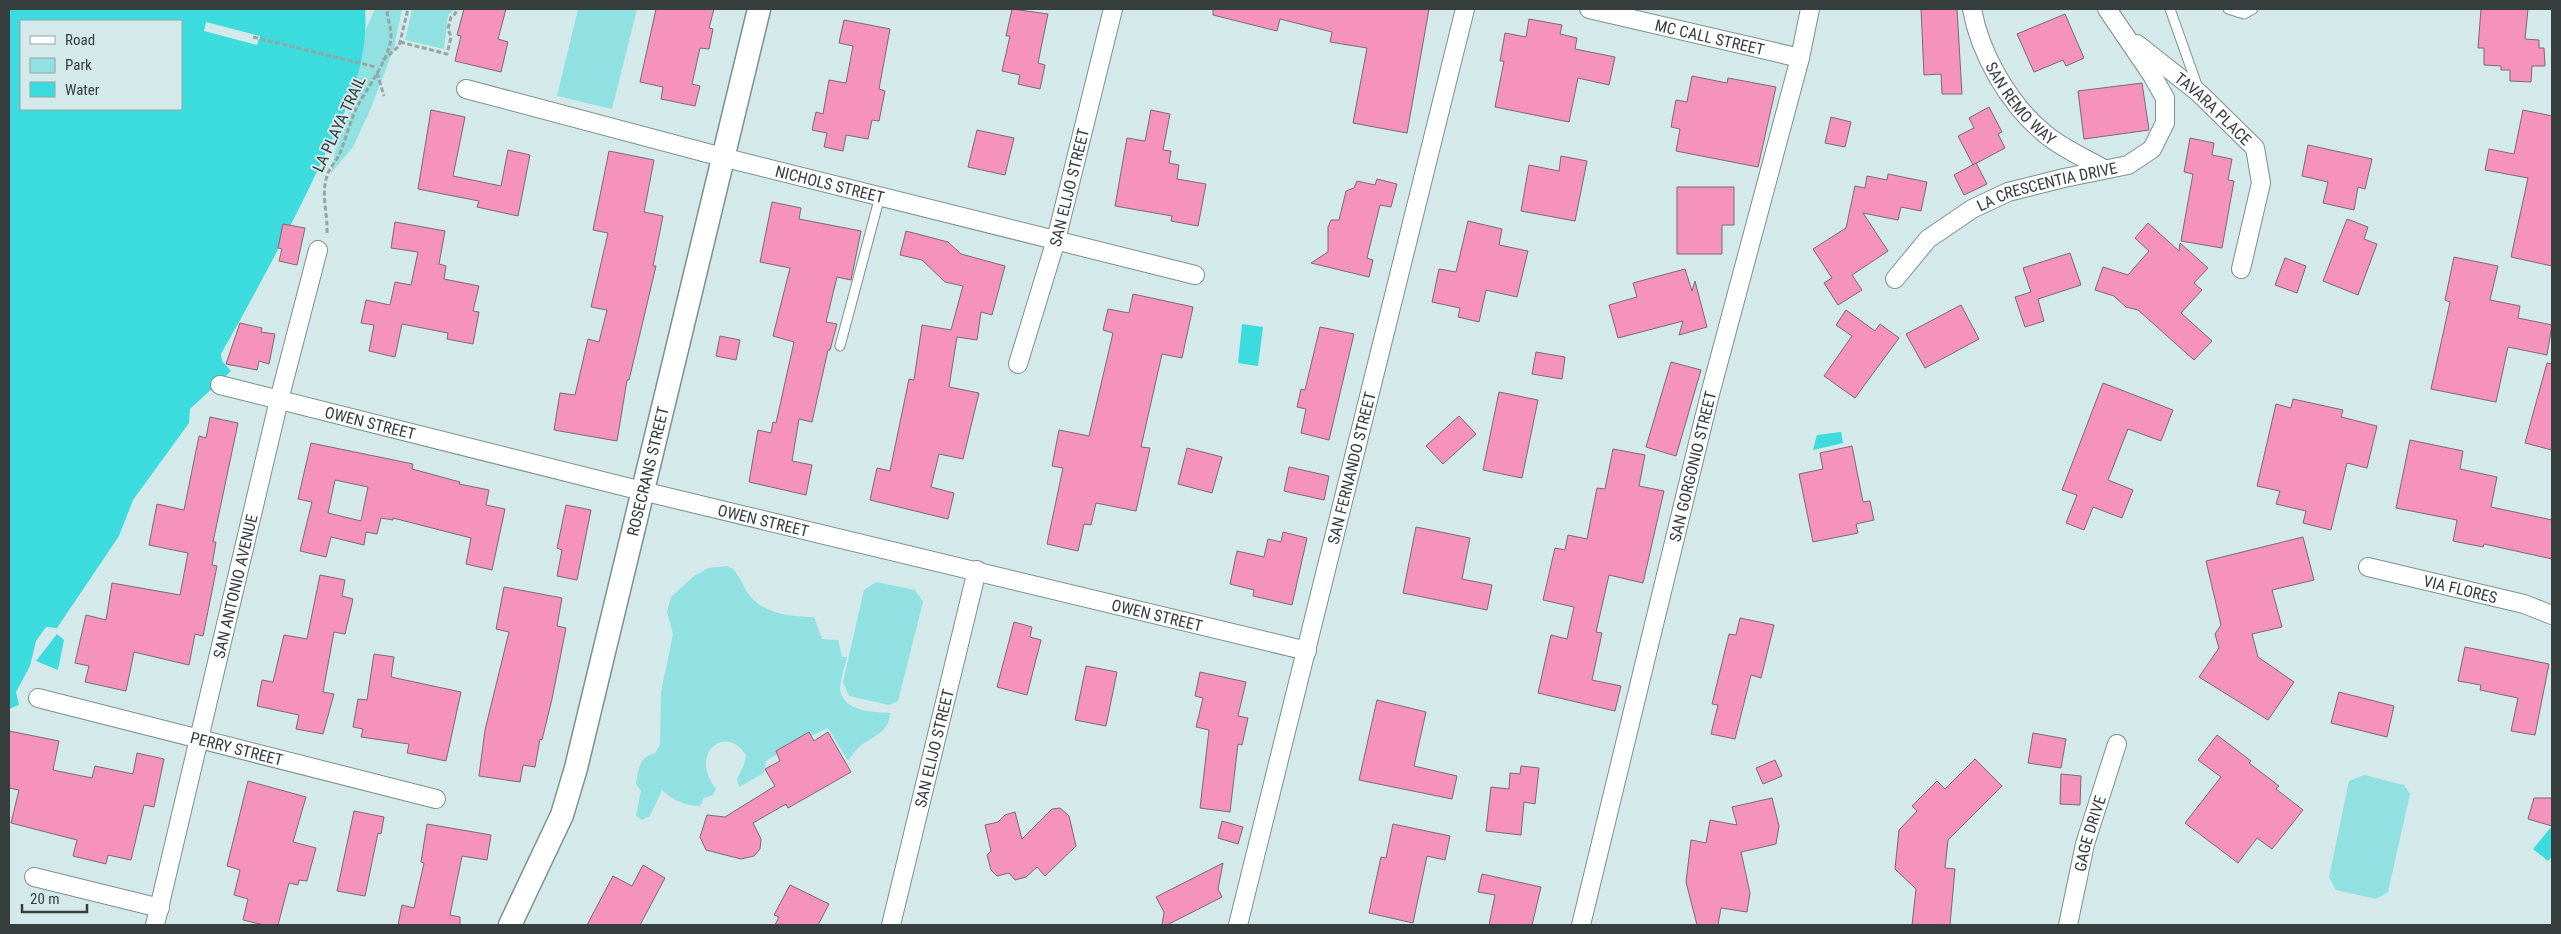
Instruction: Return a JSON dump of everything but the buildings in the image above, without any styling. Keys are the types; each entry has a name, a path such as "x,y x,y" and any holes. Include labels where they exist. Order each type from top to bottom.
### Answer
{"street":[{"name":"ROSECRANS STREET","path":"510,925 565,805 578,758 759,9"},
{"name":"SAN ELIJO STREET","path":"1018,364 1056,240 1113,9"},
{"name":"SAN FERNANDO STREET","path":"1238,925 1307,651 1335,525 1381,354 1465,9"},
{"name":"MC CALL STREET","path":"1589,9 1800,58"},
{"name":"SAN GORGONIO STREET","path":"1581,925 1710,394 1800,58 1810,9"},
{"name":"SAN REMO WAY","path":"1972,9 1988,57 2011,97 2045,134 2104,169"},
{"name":"LA CRESCENTIA DRIVE","path":"1895,279 1928,239 1972,210 2008,192 2128,165 2152,149 2165,123 2165,98 2152,75 2120,32 2107,9"},
{"name":"TAVARA PLACE","path":"2120,32 2199,93 2255,148 2261,183 2241,269"},
{"name":"NICHOLS STREET","path":"466,89 722,157 1196,275"},
{"name":"SAN ANTONIO AVENUE","path":"155,925 279,400 318,250"},
{"name":"OWEN STREET","path":"220,385 642,491 977,570 1307,651"},
{"name":"VIA FLORES","path":"2368,568 2524,604 2552,615"},
{"name":"SAN ELIJO STREET","path":"891,925 977,570"},
{"name":"PERRY STREET","path":"38,698 436,799"},
{"name":"GAGE DRIVE","path":"2068,925 2085,844 2117,744"},
{"path":"34,877 160,908"}],"lane":[{"path":"2170,9 2199,93"},
{"path":"2228,9 2244,14 2253,9"},
{"path":"840,346 880,196"}],"path":[{"name":"LA PLAYA TRAIL","path":"318,250 325,242 328,231 324,210 324,189 328,172 339,156 350,123 358,105 370,90 390,40 387,9"},
{"path":"376,67 399,46 408,9"},
{"path":"400,42 447,54 451,37 448,29 451,17 457,9"},
{"path":"253,37 376,67"},
{"path":"376,67 384,96"}],"green space":[{"path":"375,9 402,9 394,48 371,108 353,147 331,173 336,147 351,108 366,29"},
{"path":"412,9 456,9 448,15 444,49 405,40"},
{"path":"578,9 637,9 612,109 557,96"},
{"path":"727,566 733,569 747,592 760,605 769,610 787,615 814,617 822,639 838,640 842,657 847,657 840,685 842,697 860,709 890,713 889,720 883,730 858,748 848,761 828,728 811,736 809,733 776,751 777,754 766,761 764,773 739,787 737,779 744,765 746,755 738,746 729,742 720,742 713,746 708,754 706,764 708,776 716,789 713,795 704,798 700,806 675,800 662,790 650,816 642,820 636,816 641,791 636,784 642,761 655,753 660,745 661,692 673,634 667,612 671,597 694,576 708,568"},
{"path":"876,582 915,590 923,602 898,701 889,705 849,696 843,682 864,590"},
{"path":"2364,775 2404,785 2410,794 2388,892 2376,899 2336,890 2329,877 2349,781"}],"water":[{"path":"9,9 365,9 365,32 362,54 350,98 342,119 290,225 221,354 222,361 231,371 190,409 189,423 133,500 119,536 57,628 46,627 36,641 30,666 16,692 19,705 9,709"},
{"path":"1242,324 1263,327 1258,366 1238,363"},
{"path":"1841,432 1843,443 1813,450 1817,435"},
{"path":"57,634 64,640 58,670 36,661"},
{"path":"2552,826 2552,856 2548,861 2533,849"}],"pier":[{"path":"206,22 260,36 257,45 204,31"}]}
